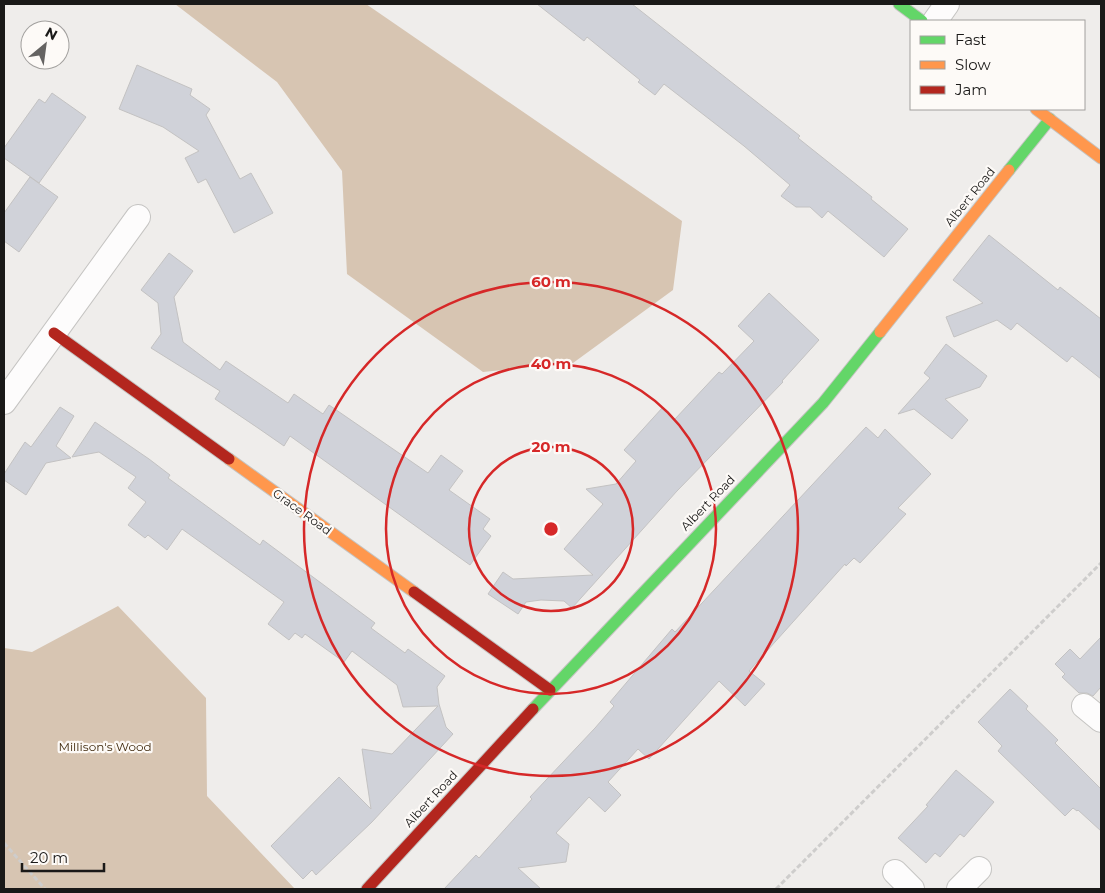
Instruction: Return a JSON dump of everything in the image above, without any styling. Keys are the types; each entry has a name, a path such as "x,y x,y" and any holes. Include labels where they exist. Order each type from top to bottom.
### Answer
{"street":[{"path":"899,4 921,20"},
{"path":"936,20 947,4"},
{"path":"1037,110 1101,158"},
{"name":"Albert Road","path":"367,889 550,690 823,403 1050,120"},
{"path":"4,402 138,217"},
{"name":"Grace Road","path":"54,333 550,690"},
{"path":"959,889 979,869"},
{"path":"896,872 912,889"}],"path":[{"path":"776,889 1101,563"},
{"path":"4,843 45,889"}],"green space":[{"path":"175,4 366,4 682,221 673,290 573,363 483,372 347,274 342,171 277,82"},
{"name":"Millison's Wood","path":"118,606 206,698 207,796 295,889 4,889 4,648 32,652"}],"building":[{"path":"537,4 632,4 800,136 798,138 872,197 871,199 908,229 884,257 828,211 822,218 810,207 796,207 781,196 790,185 744,146 664,84 655,95 638,82 640,80 587,37 584,41"},
{"path":"137,65 192,89 190,95 210,109 206,115 240,179 251,173 273,213 234,233 206,179 198,183 185,158 199,151 163,127 119,109"},
{"path":"52,93 86,117 39,183 4,158 4,148 39,99 45,103"},
{"path":"30,177 58,197 19,252 4,241 4,213"},
{"path":"989,235 1058,290 1060,287 1101,319 1101,379 1072,356 1067,362 1017,323 1011,330 997,320 954,337 946,317 983,303 953,280"},
{"path":"169,253 193,271 174,297 183,342 220,370 226,361 288,403 294,394 323,414 329,405 428,473 441,455 463,471 449,490 490,519 483,529 491,536 470,565 290,436 284,446 215,399 220,391 151,348 161,334 158,303 141,290"},
{"path":"769,293 819,340 783,382 677,491 572,608 564,601 541,600 526,602 518,614 488,594 503,572 513,579 593,575 564,549 603,504 586,489 616,484 636,461 624,450 663,407 675,419 719,372 722,374 754,341 738,326"},
{"path":"946,344 987,376 980,387 945,399 968,420 952,439 914,409 898,414 930,378 924,373"},
{"path":"60,407 74,416 56,446 71,458 46,463 26,495 4,480 4,474 25,442 31,447"},
{"path":"95,422 149,459 170,475 168,478 260,545 263,540 375,623 371,628 405,653 408,649 445,676 437,687 439,704 446,727 453,734 372,822 316,875 312,870 303,879 271,846 339,777 371,809 362,749 392,754 438,706 403,707 397,685 352,651 344,662 305,634 302,638 295,633 289,640 268,624 284,602 182,529 167,550 148,535 145,538 128,525 146,502 128,488 136,477 99,452 72,457"},
{"path":"866,427 878,438 885,429 931,474 898,508 906,514 860,563 854,558 846,566 845,564 749,671 765,684 745,706 719,681 649,759 638,749 608,782 621,795 605,812 589,797 556,833 569,844 566,862 518,868 541,889 444,889 476,855 479,858 532,799 530,797 595,728 614,706 610,702 672,629 675,632"},
{"path":"1101,637 1101,687 1093,696 1087,693 1079,693 1062,677 1065,674 1055,664 1070,649 1080,659"},
{"path":"1010,689 1028,706 1026,709 1058,740 1055,743 1101,789 1101,831 1078,810 1073,808 1065,816 998,751 1002,746 978,722"},
{"path":"956,770 994,802 964,837 960,834 940,857 935,853 926,863 898,838 928,806 926,805"}],"traffic: fast":[{"path":"899,4 921,20"},
{"path":"1009,170 1050,119"},
{"path":"533,709 823,403 880,332"}],"traffic: slow":[{"path":"1037,110 1101,158"},
{"path":"880,332 1009,170"},
{"path":"229,459 414,592"}],"traffic: jam":[{"path":"54,333 229,459"},
{"path":"414,592 550,690"},
{"path":"367,889 533,709"}]}
